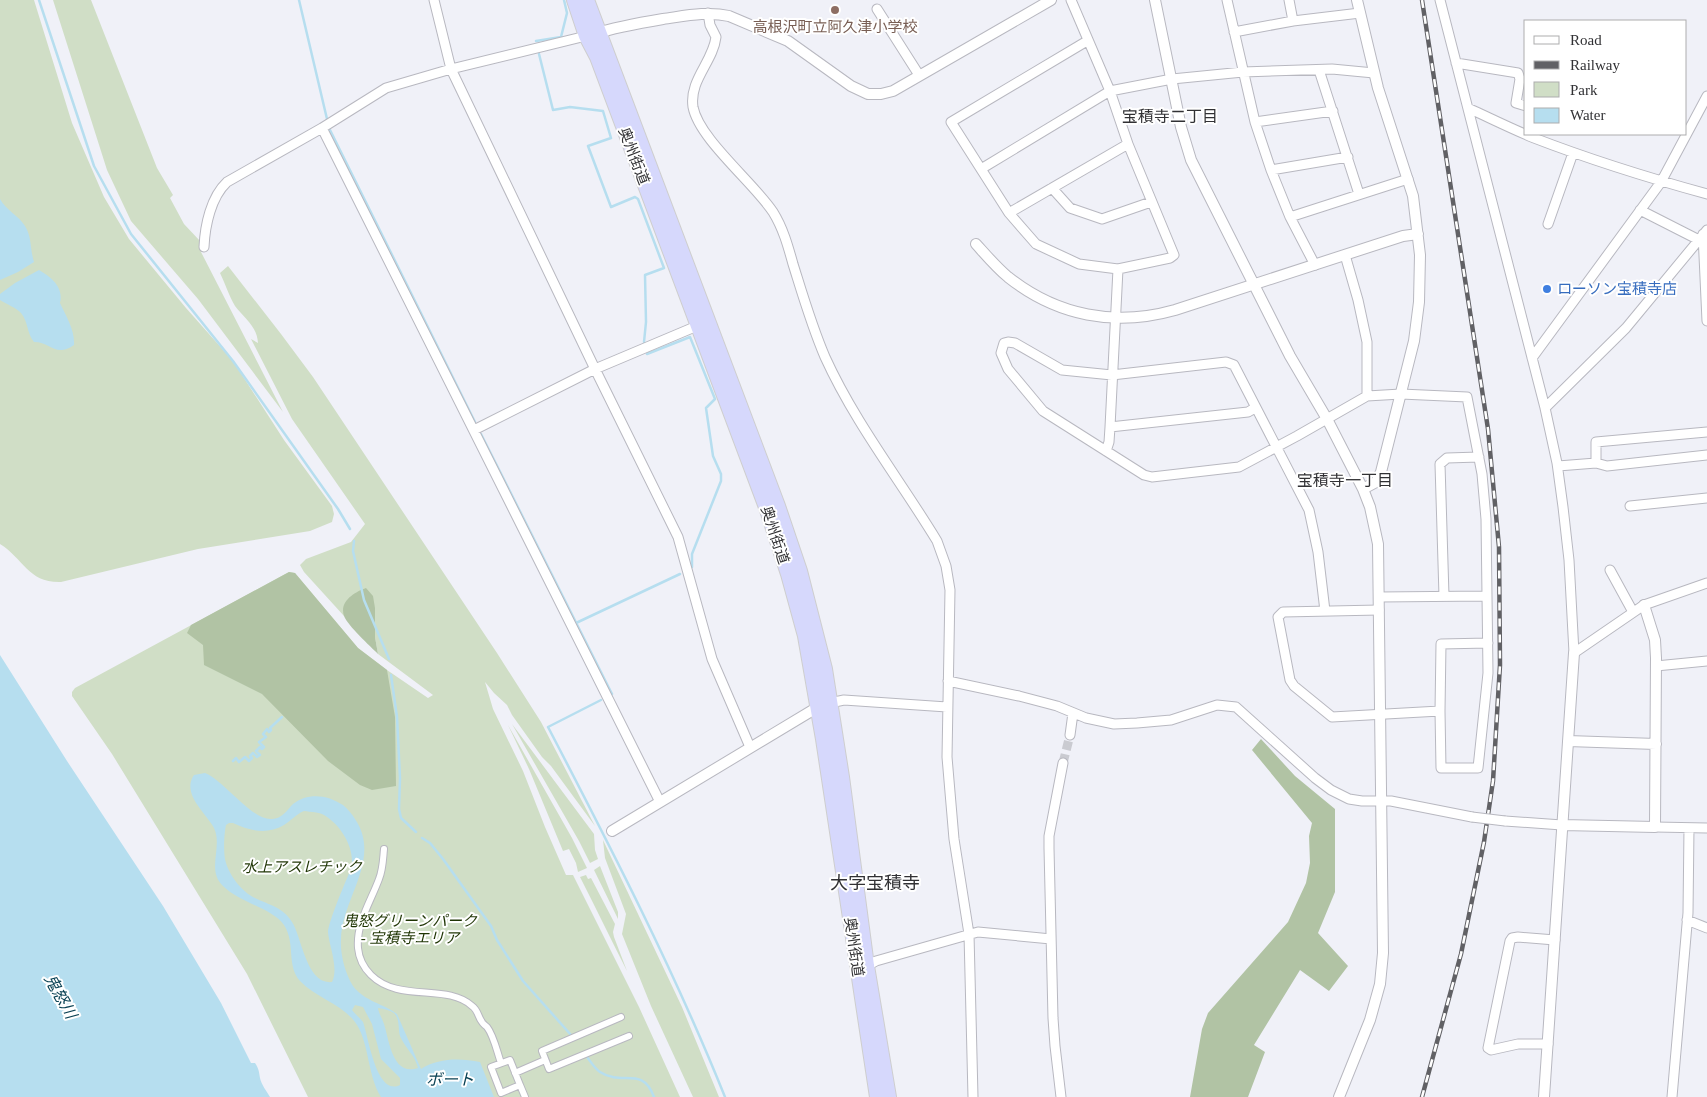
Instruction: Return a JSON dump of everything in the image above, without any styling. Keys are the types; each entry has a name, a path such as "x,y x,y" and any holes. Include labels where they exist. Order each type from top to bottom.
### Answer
{"highway":[{"name":"奥州街道","path":"574,0 626,100 778,506 800,571 816,633 877,1097"},
{"name":"奥州街道","path":"587,0 596,57 767,510 788,574 824,704 889,1097"}],"street":[{"path":"434,0 451,69 678,537 712,659 750,747"},
{"path":"204,246 213,203 219,189 227,182 322,128 386,88 451,69 621,26 708,13 729,16 788,41 852,86 868,94 881,94 893,91 1052,0"},
{"path":"1071,0 1110,92 1128,144 1174,255 1170,258 1118,269 1079,264 1036,244 1009,213 951,122 1087,41"},
{"path":"1155,0 1181,127 1192,160 1290,356 1327,419 1363,489 1370,507 1378,544 1383,953 1380,984 1370,1020 1339,1097"},
{"path":"1227,0 1255,122 1271,170 1290,217 1315,265"},
{"path":"1288,0 1293,21"},
{"path":"1357,0 1374,73 1413,196 1421,272 1420,302 1414,341 1381,472 1376,482 1363,489"},
{"path":"1440,0 1545,408 1558,466 1569,560 1574,653 1544,1097"},
{"path":"877,9 919,75"},
{"path":"708,13 710,25 716,37 714,46 694,87 695,114 706,134 773,212 784,234 813,327 840,387 923,519 942,552 946,566 950,590 946,757 950,806 969,934 973,1097"},
{"path":"1234,32 1293,21 1360,13"},
{"path":"1456,63 1518,73 1520,79 1516,103 1524,105"},
{"path":"981,169 1110,92 1172,79 1243,72 1319,70 1374,73"},
{"path":"1319,70 1359,194"},
{"path":"1687,133 1707,96"},
{"path":"1468,108 1524,133"},
{"path":"1255,122 1333,111"},
{"path":"322,128 660,802"},
{"path":"1527,135 1661,182 1707,194"},
{"path":"1532,358 1661,182 1686,135"},
{"path":"1009,213 1128,144"},
{"path":"1548,224 1573,152"},
{"path":"1271,170 1348,157"},
{"path":"1290,217 1408,178"},
{"path":"1052,188 1070,208 1102,219 1151,202"},
{"path":"1640,210 1703,235"},
{"path":"976,244 1007,276 1046,301 1088,316 1115,318 1156,316 1403,236 1418,234"},
{"path":"1545,408 1626,328 1703,235"},
{"path":"1703,235 1706,251 1707,321"},
{"path":"1345,255 1358,300 1367,342 1367,396"},
{"path":"1106,451 1110,427 1118,269"},
{"path":"474,430 595,369 697,326"},
{"path":"1325,611 1318,552 1309,510 1276,447 1255,408 1234,365 1231,363 1112,375 1062,370 1015,344 1004,343 1001,347 1001,352 1008,369 1036,404 1050,416 1144,475 1152,477 1239,467 1276,447 1327,419 1367,396 1400,394 1467,397 1479,458 1486,519 1488,643 1488,673 1478,768 1441,768 1441,644 1488,643"},
{"path":"1110,427 1248,412 1255,408"},
{"path":"1596,463 1596,442 1707,432"},
{"path":"1558,466 1596,463 1606,466 1707,455"},
{"path":"1444,596 1440,464 1447,458 1479,458"},
{"path":"1630,506 1707,498"},
{"path":"1610,570 1633,612"},
{"path":"1574,653 1644,604 1707,583"},
{"path":"1379,597 1487,596"},
{"path":"1644,604 1655,640 1655,827"},
{"path":"1379,610 1283,612 1278,617 1290,680 1294,686 1332,717 1440,711"},
{"path":"1656,666 1707,661"},
{"path":"948,681 1019,696 1057,706 1086,718 1114,724 1182,718 1217,705 1236,707 1315,778 1331,790 1349,799 1391,801 1505,822 1707,828"},
{"path":"612,831 824,704 854,700 947,707"},
{"path":"1070,736 1073,713"},
{"path":"1568,741 1656,744"},
{"path":"1061,1097 1055,1046 1049,836 1063,764"},
{"path":"1672,1097 1687,920 1689,828"},
{"path":"384,849 380,878 363,918 359,933 359,953 365,968 375,979 392,988 453,997 471,1004 476,1009 482,1023 488,1028 501,1063"},
{"path":"1687,920 1707,928"},
{"path":"867,966 876,961 978,932 1051,939"},
{"path":"1548,1044 1518,1044 1491,1050 1488,1048 1510,941 1512,938 1518,937 1555,940"},
{"path":"621,1017 542,1051 545,1060 549,1069 629,1036"},
{"path":"520,1085 501,1093 491,1067 510,1060 525,1097"},
{"path":"515,1073 545,1060"}],"green space":[{"path":"0,0 34,0 72,123 104,197 129,239 233,361 284,440 332,506 334,514 332,522 310,531 198,549 61,582 41,579 0,544"},
{"path":"53,0 91,0 157,168 173,195 170,198 184,224 200,241 201,252 283,412 198,299 131,221 107,170"},
{"name":"鬼怒グリーンパーク - 宝積寺エリア","path":"228,266 313,377 541,722 595,826 551,766 542,757 507,705 485,682 493,709 523,771 566,875 573,875 639,1007 680,1097 308,1097 247,974 112,754 72,696 75,688 289,572 295,573 358,648 428,698 433,695 378,654 375,637 375,608 344,607 344,616 304,572 300,565 306,559 351,542 365,524 292,419 251,339 258,343 255,332 235,306 220,273"},
{"path":"289,572 295,573 358,648 387,670 395,717 396,786 372,790 360,785 328,761 262,694 204,665 203,645 187,633 191,625"},
{"path":"366,588 373,596 375,637 378,654 354,630 346,620 343,611 349,598"},
{"path":"512,724 594,834 595,850 598,859 590,863"},
{"path":"508,725 587,868 578,872 569,849 563,851 529,769"},
{"path":"1261,739 1295,776 1335,809 1335,892 1318,933 1348,966 1329,991 1300,970 1254,1045 1265,1052 1248,1097 1190,1097 1202,1029 1208,1013 1288,922 1306,883 1310,863 1309,836 1312,823 1252,750"},
{"path":"603,840 682,1007 719,1097 693,1097 651,1006 622,934 626,914 605,858"},
{"path":"600,866 618,912 618,919 594,870"},
{"path":"586,875 588,879 591,878 615,924 614,937 627,971 580,877"}],"water":[{"path":"0,199 25,226 29,235 34,262 0,280"},
{"path":"39,270 56,283 60,292 60,303 70,323 74,339 74,345 68,349 57,350 34,342 21,313 0,300 0,294 15,283"},
{"name":"鬼怒川","path":"0,655 67,761 163,906 221,1003 251,1063 255,1063 259,1070 262,1083 270,1097 0,1097"},
{"name":"ボート","path":"205,773 213,777 247,807 264,818 279,818 293,804 311,796 331,799 348,810 355,819 362,834 364,849 363,864 347,909 341,939 342,957 350,981 368,999 397,1014 421,1069 428,1065 449,1060 480,1062 494,1097 381,1097 373,1080 364,1041 357,1025 345,1012 314,993 300,981 293,968 290,940 284,925 272,914 230,892 218,880 215,866 216,835 214,828 193,796 191,782 194,775","holes":["304,811 320,813 330,819 346,838 351,854 351,869 334,911 328,932 334,964 332,982 323,981 316,976 306,959 296,929 288,917 280,910 255,898 241,888 228,868 225,859 225,834 226,825 229,823 252,830 265,831 284,825","355,1005 363,1007 372,1024 381,1059 400,1078 400,1085 392,1086 385,1082 379,1074 374,1063 363,1022 352,1010","378,1008 396,1015 400,1036 415,1059 418,1068 409,1069 402,1067 397,1062 390,1047"]}],"waterway":[{"path":"39,0 94,166 131,234 233,361 338,509 350,529"},
{"path":"299,0 327,119"},
{"path":"536,41 561,37 567,13 564,0"},
{"path":"539,54 553,110 570,107 603,111 611,138 588,146 611,207 635,197 638,199 664,268 645,275 646,322 644,342"},
{"path":"330,130 475,422"},
{"path":"647,354 690,337 715,399 706,408 713,456 721,474 721,481 692,554 692,567"},
{"path":"481,434 612,694"},
{"path":"354,541 353,551 364,600 389,659"},
{"path":"576,623 680,574"},
{"path":"391,675 397,717 400,778 399,809 401,818 416,832"},
{"path":"601,700 548,727 663,956 725,1097"},
{"path":"233,761 236,758 239,762 245,757 249,761 253,753 257,757 260,755 256,751 260,747 262,749 264,747 259,742 266,737 263,734 267,729 269,732 270,728 282,717"},
{"path":"422,838 430,843 443,859 491,926 497,940 523,981 571,1035"},
{"path":"587,1057 598,1071 608,1076 638,1079 644,1082 654,1097"}],"tunnel":[{"path":"1063,763 1070,735"}],"railway":[{"path":"1422,0 1488,429 1499,547 1500,665 1493,781 1484,842 1461,954 1422,1097"}],"place":[{"name":"高根沢町立阿久津小学校","path":"835,10"},
{"name":"ローソン宝積寺店","path":"1547,289"}],"district":[{"name":"宝積寺二丁目","path":"1170,116"},
{"name":"宝積寺一丁目","path":"1345,480"},
{"name":"大字宝積寺","path":"875,883"}],"park label":[{"name":"水上アスレチック","path":"302,867"}]}
